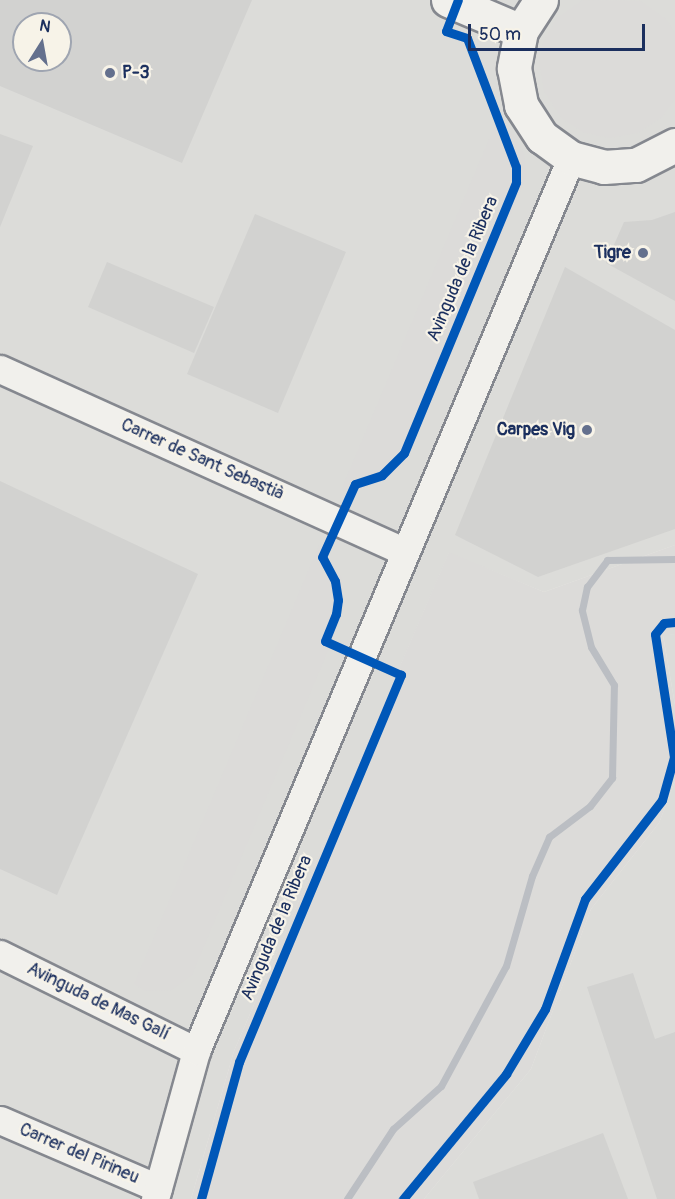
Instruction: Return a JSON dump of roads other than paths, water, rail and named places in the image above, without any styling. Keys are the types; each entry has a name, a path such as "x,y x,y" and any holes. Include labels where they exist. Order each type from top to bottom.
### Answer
{"street":[{"path":"448,0 521,31"},
{"path":"542,0 521,31 514,68 521,105 542,137 571,158 604,167 636,165 675,145"},
{"name":"Avinguda de la Ribera","path":"156,1193 196,1051 404,551 571,158"},
{"name":"Carrer de Sant Sebastià","path":"0,369 404,551"},
{"name":"Avinguda de Mas Galí","path":"0,954 196,1051"},
{"name":"Carrer del Pirineu","path":"0,1120 156,1193"}],"waterway":[{"path":"347,1199 393,1129 441,1086 506,966 532,876 549,837 590,806 612,778 614,685 591,647 582,610 587,587 607,560 675,559"}],"place":[{"name":"P-3","path":"110,73"},
{"name":"Tigre","path":"643,253"},
{"name":"Carpes Vig","path":"587,430"}]}
